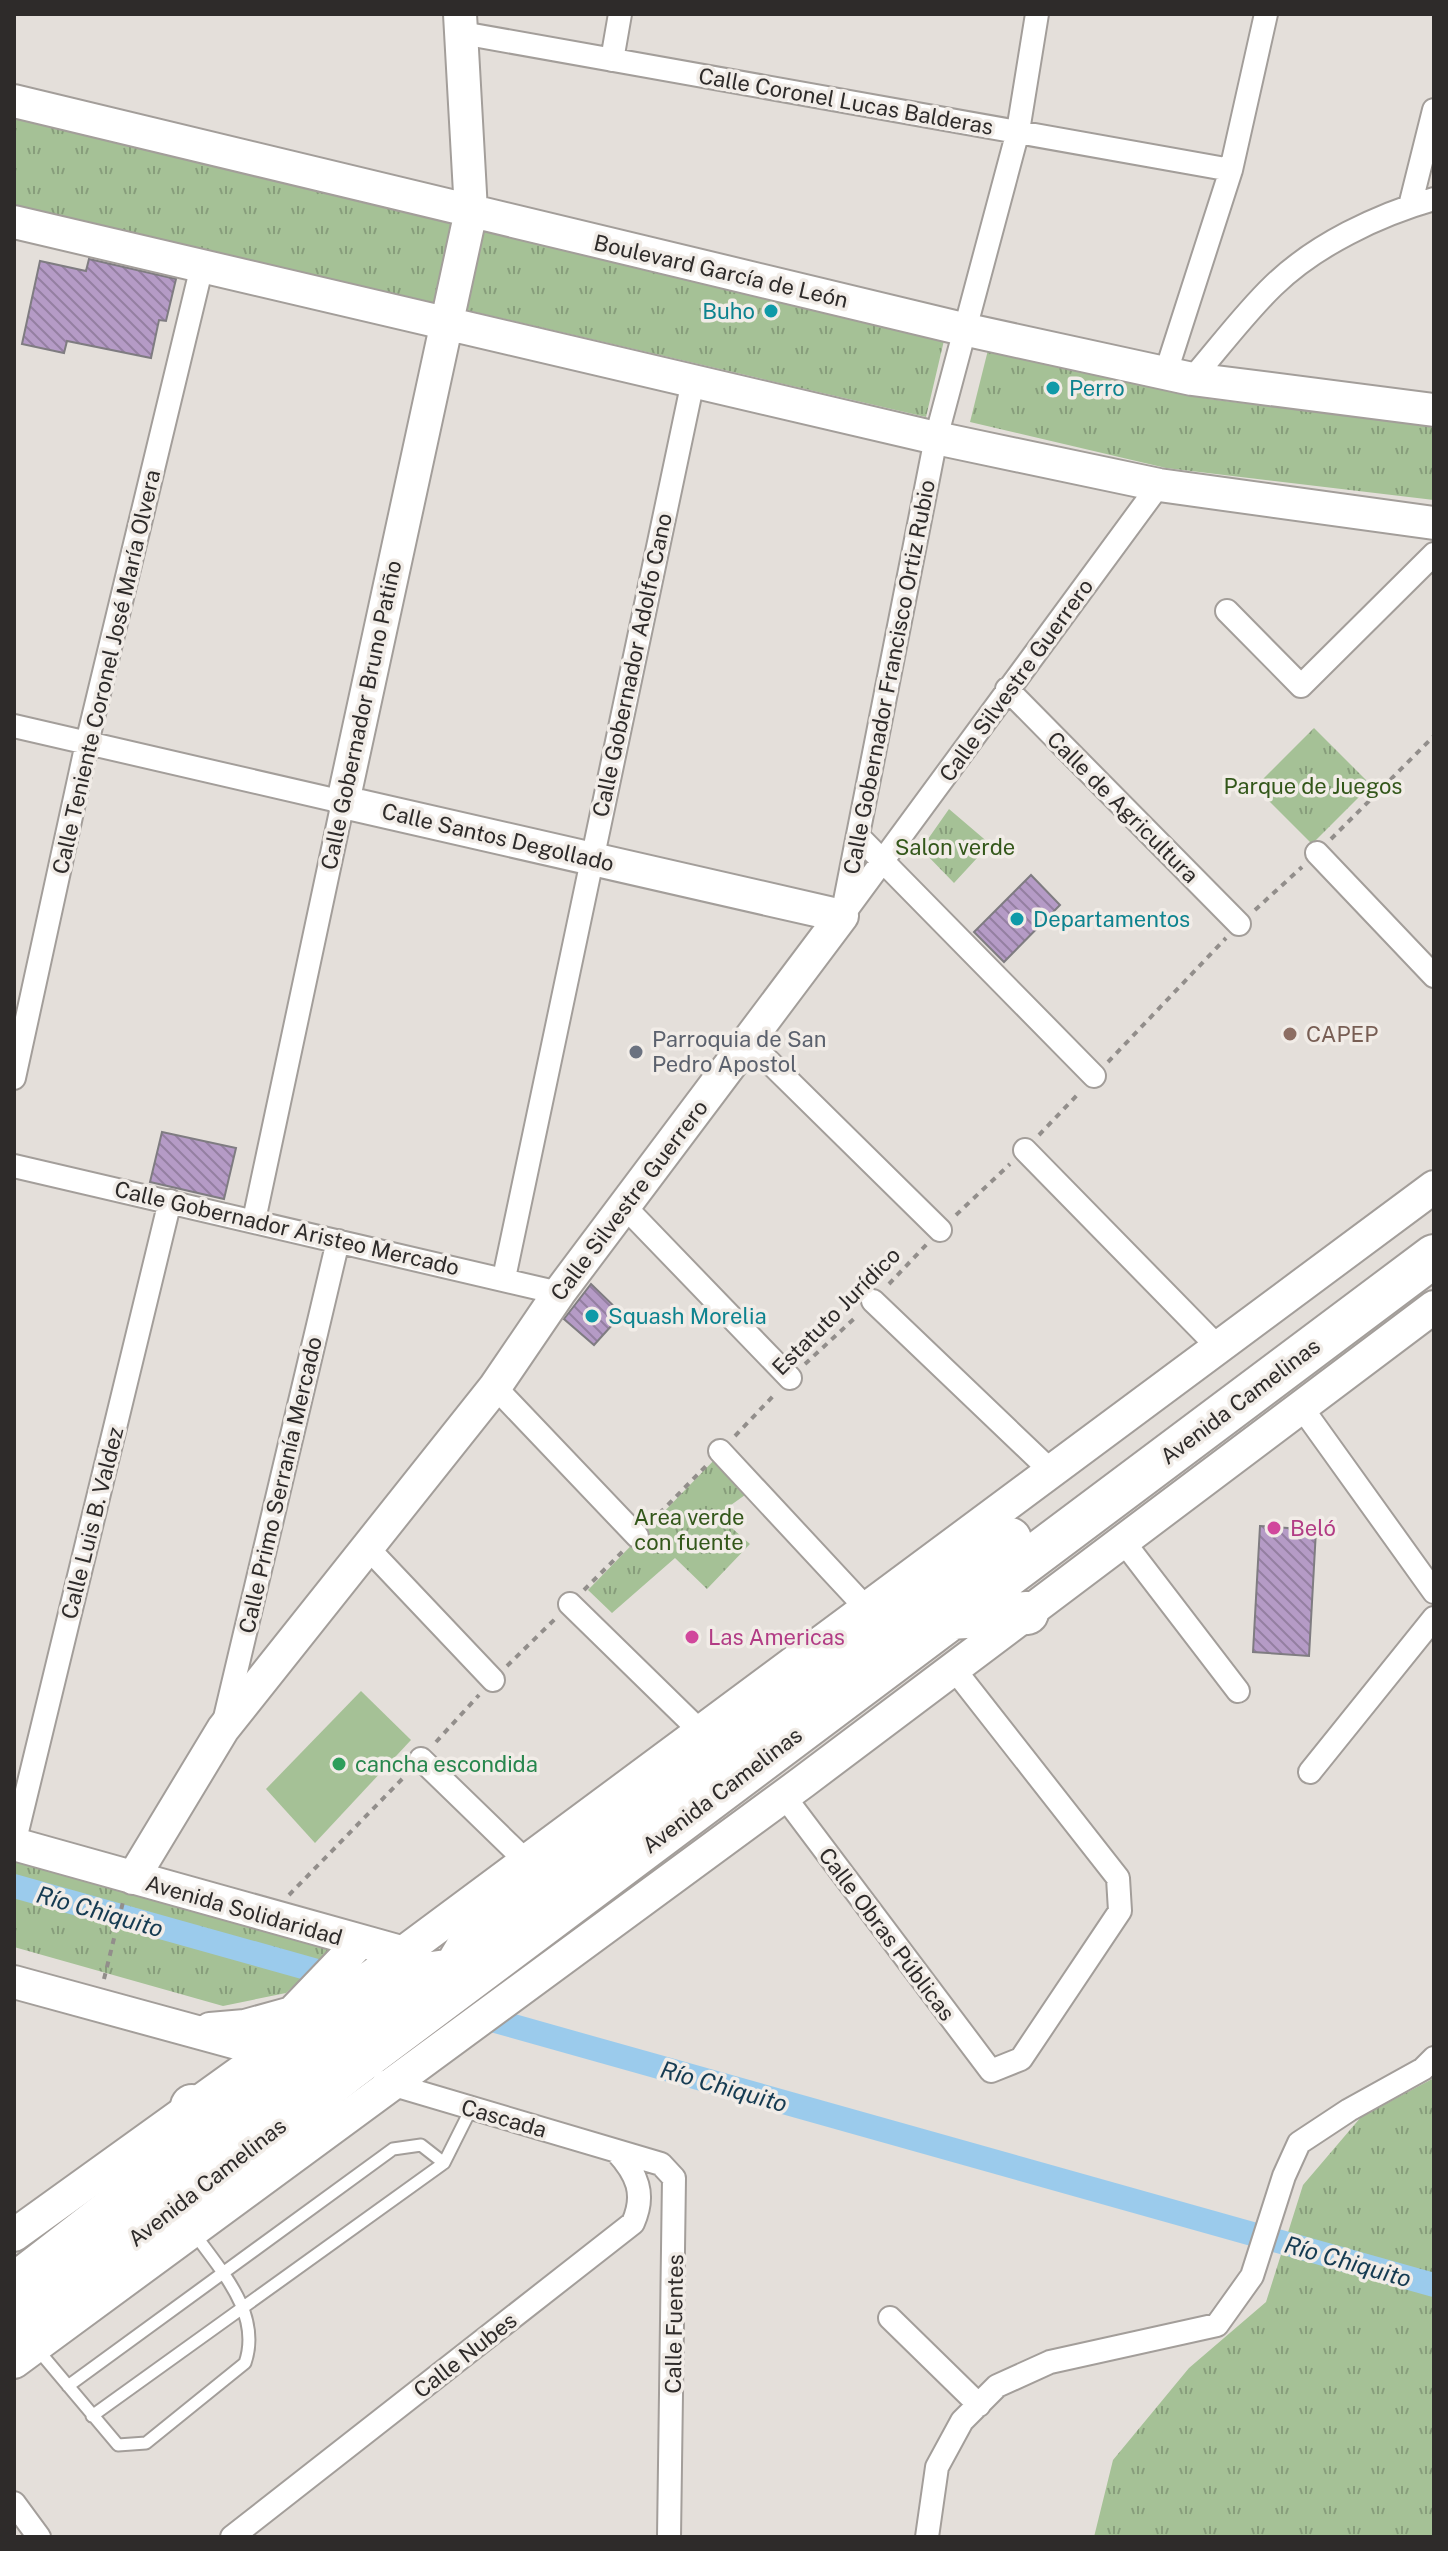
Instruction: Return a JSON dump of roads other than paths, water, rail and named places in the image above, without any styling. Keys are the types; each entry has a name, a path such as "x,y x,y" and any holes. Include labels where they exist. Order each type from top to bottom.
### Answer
{"highway":[{"name":"Avenida Camelinas","path":"950,1600 1434,1225"},
{"name":"Avenida Camelinas","path":"14,2285 474,1937 1434,1256"},
{"path":"900,1584 950,1600 1027,1613"},
{"name":"Avenida Camelinas","path":"21,2345 325,2051"},
{"path":"180,2159 192,2106"}],"street":[{"path":"612,60 620,14"},
{"name":"Calle Gobernador Francisco Ortiz Rubio","path":"842,916 936,438 1018,131 1037,14"},
{"path":"1179,375 1231,170 1266,14"},
{"name":"Calle Coronel Lucas Balderas","path":"461,24 612,60 1231,170"},
{"name":"Calle Gobernador Bruno Patiño","path":"254,1220 471,211 461,24"},
{"name":"Boulevard García de León","path":"14,101 963,329 1179,375 1434,410"},
{"path":"1410,206 1434,110"},
{"path":"1179,375 1274,285 1335,240 1410,206 1434,199"},
{"path":"14,222 936,438 1159,485 1434,523"},
{"name":"Calle Teniente Coronel José María Olvera","path":"14,1078 87,743 202,266"},
{"name":"Calle Gobernador Adolfo Cano","path":"504,1278 590,858 693,381"},
{"name":"Calle Silvestre Guerrero","path":"130,1883 223,1729 365,1545 495,1387 559,1293 884,861 1159,485"},
{"path":"1227,611 1301,686 1434,554"},
{"name":"Calle de Agricultura","path":"1007,689 1239,924"},
{"name":"Calle Santos Degollado","path":"14,726 842,916"},
{"path":"858,836 1094,1076"},
{"path":"1317,853 1434,976"},
{"path":"747,1040 940,1230"},
{"path":"1025,1150 1217,1346"},
{"name":"Calle Gobernador Aristeo Mercado","path":"14,1166 559,1293"},
{"name":"Avenida Camelinas","path":"433,1971 526,1861 1434,1187"},
{"name":"Calle Luis B. Valdez","path":"14,1844 170,1201"},
{"path":"625,1207 790,1378"},
{"name":"Calle Primo Serranía Mercado","path":"223,1729 338,1241"},
{"path":"873,1301 1052,1472"},
{"name":"Avenida Camelinas","path":"14,2235 192,2106 325,2051 421,2063 784,1796 1434,1307"},
{"path":"495,1387 637,1536"},
{"path":"1302,1408 1434,1592"},
{"path":"720,1451 868,1610"},
{"path":"1123,1541 1238,1691"},
{"path":"365,1545 493,1680"},
{"path":"570,1604 699,1730"},
{"path":"1310,1772 1434,1618"},
{"name":"Calle Obras Públicas","path":"784,1796 991,2071 1021,2059 1120,1911 1118,1878 954,1669"},
{"path":"421,1759 526,1861"},
{"name":"Avenida Solidaridad","path":"14,1844 130,1883 267,1917 433,1971"},
{"path":"325,2051 357,1945"},
{"path":"14,1982 192,2030 325,2051"},
{"path":"192,2030 245,2026 325,2051"},
{"name":"Avenida Camelinas","path":"21,2345 191,2229 325,2051"},
{"name":"Cascada","path":"325,2051 471,2109 616,2151"},
{"path":"927,2537 937,2467 962,2421 997,2386 1050,2362 1217,2325 1252,2276 1263,2235 1299,2143 1349,2110 1423,2069 1434,2058"},
{"name":"Calle Nubes","path":"232,2537 633,2223 641,2191 633,2170 616,2151"},
{"name":"Calle Fuentes","path":"616,2151 661,2164 674,2178 669,2537"},
{"path":"890,2318 979,2405"},
{"path":"14,2503 39,2537"}],"lane":[{"path":"92,2416 444,2163 471,2109"},
{"path":"68,2386 393,2149 421,2145 444,2163"},
{"path":"21,2345 68,2386 118,2445 146,2443 245,2363 250,2349 245,2307 191,2229"}],"waterway":[{"name":"Río Chiquito","path":"14,1886 342,1978"},
{"name":"Río Chiquito","path":"474,2015 1434,2285"}],"place":[{"name":"Buho","path":"771,311"},
{"name":"Perro","path":"1053,388"},
{"name":"Departamentos","path":"1017,919"},
{"name":"CAPEP","path":"1290,1034"},
{"name":"Parroquia de San Pedro Apostol","path":"636,1052"},
{"name":"Squash Morelia","path":"592,1316"},
{"name":"Beló","path":"1274,1528"},
{"name":"Las Americas","path":"692,1637"},
{"name":"cancha escondida","path":"339,1764"}],"park label":[{"name":"Parque de Juegos","path":"1313,786"},
{"name":"Salon verde","path":"955,847"},
{"name":"Area verde con fuente","path":"689,1530"}]}
